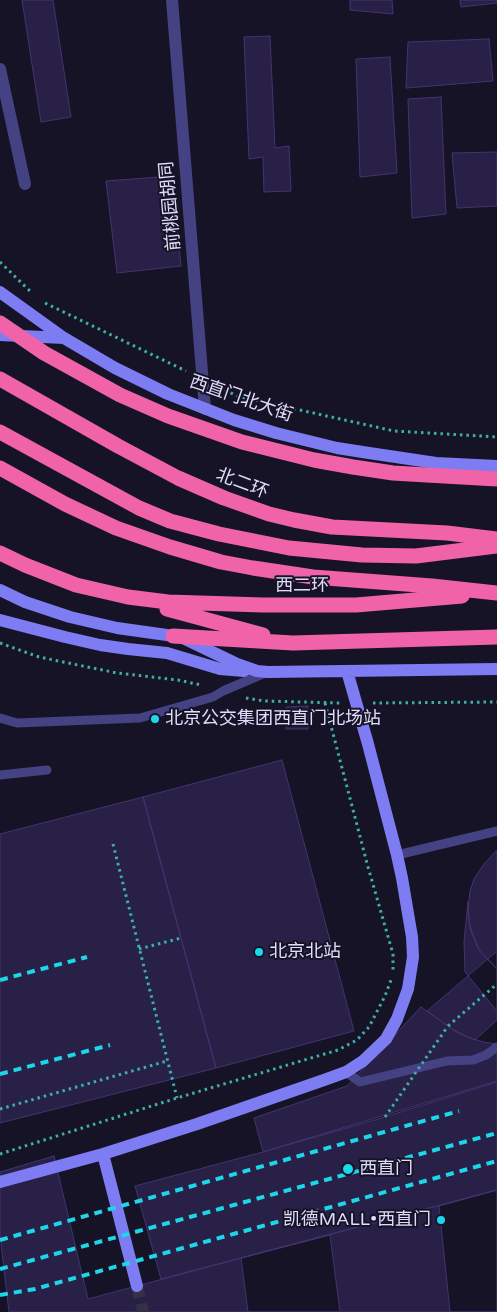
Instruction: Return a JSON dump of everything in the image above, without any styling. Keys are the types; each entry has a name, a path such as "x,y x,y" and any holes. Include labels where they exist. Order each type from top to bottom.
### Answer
{"highway":[{"path":"0,323 44,352 120,395 168,416 242,442 314,460 393,473 497,479"},
{"name":"北二环","path":"0,379 124,450 178,478 269,514 332,527 447,533 497,539"},
{"path":"0,432 139,508 178,523 219,534 289,548 362,555 416,556 497,546"},
{"path":"0,468 65,504 116,528 221,562 313,577 497,593"},
{"path":"0,553 66,582 294,643"},
{"name":"西二环","path":"108,593 168,602 263,605 356,604 497,593"},
{"path":"173,636 294,643 497,637"}],"street":[{"name":"前桃园胡同","path":"172,0 205,409"},
{"path":"0,69 25,184"},
{"name":"西直门北大街","path":"0,292 64,338 98,359 168,394 205,409 276,433 338,448 417,461 497,466"},
{"path":"0,335 64,338"},
{"path":"0,590 25,602 70,617 117,628 182,637 243,667 268,672"},
{"path":"0,611 37,629"},
{"path":"0,620 100,645 167,653 208,666 230,670 268,672 497,670"},
{"path":"0,1182 103,1154 197,1124 346,1072 363,1061 386,1039 397,1019 408,989 413,957 412,937 397,855 347,671"},
{"path":"103,1154 136,1286"}],"lane":[{"path":"0,718 17,723 140,718 213,697 268,672"},
{"path":"0,775 47,770"},
{"path":"397,855 497,831"},
{"path":"346,1072 360,1082 447,1061 473,1060 486,1055 497,1047"}],"path":[{"path":"0,262 32,294"},
{"path":"39,300 237,396 394,431 497,437"},
{"path":"0,1154 177,1098 334,1052 357,1040 369,1027 393,974 394,954 368,867 325,703"},
{"path":"113,844 177,1098"},
{"path":"139,949 181,938"},
{"path":"385,1117 448,1026 497,984"},
{"path":"0,1108 167,1061"}],"building":[{"path":"22,0 53,0 71,117 41,122"},
{"path":"350,0 392,0 393,14 350,10"},
{"path":"460,0 497,0 497,3 461,7"},
{"path":"270,36 275,148 289,146 291,191 264,192 263,157 249,159 244,37"},
{"path":"489,39 493,81 406,88 408,42"},
{"path":"390,57 397,173 360,177 356,59"},
{"path":"441,97 446,214 412,218 408,99"},
{"path":"497,152 497,206 457,208 452,153"},
{"path":"172,176 181,266 117,273 106,181"},
{"path":"308,706 308,729 286,729 286,707"},
{"name":"北京北站","path":"282,760 354,1031 216,1068 143,797"},
{"path":"143,797 216,1068 0,1123 0,834"},
{"path":"496,851 497,969 479,950 470,927 468,909 470,891 474,879"},
{"path":"468,902 472,934 479,950 497,969 497,1011 465,972 464,941"},
{"path":"497,951 497,1020 475,1040 455,1031 427,1011"},
{"path":"421,1007 465,1036 497,1044 497,1081 263,1152 254,1118 347,1086"},
{"name":"西直门","path":"497,1082 497,1190 161,1279 135,1186 385,1117"},
{"name":"凯德MALL•西直门","path":"54,1156 88,1299 497,1190 497,1312 9,1312 0,1235 0,1172"},
{"path":"497,1190 497,1312 450,1312 439,1206"},
{"path":"330,1235 340,1312 248,1312 241,1258"}],"tunnel":[{"path":"137,1286 143,1312"}],"railway":[{"path":"0,980 87,957"},
{"path":"0,1074 110,1045"},
{"path":"0,1240 459,1111"},
{"path":"0,1269 497,1133"},
{"path":"0,1295 35,1289 497,1161"}],"place":[{"name":"北京公交集团西直门北场站","path":"155,719"},
{"name":"北京北站","path":"259,952"},
{"name":"西直门","path":"348,1169"},
{"name":"凯德MALL•西直门","path":"441,1220"}]}
